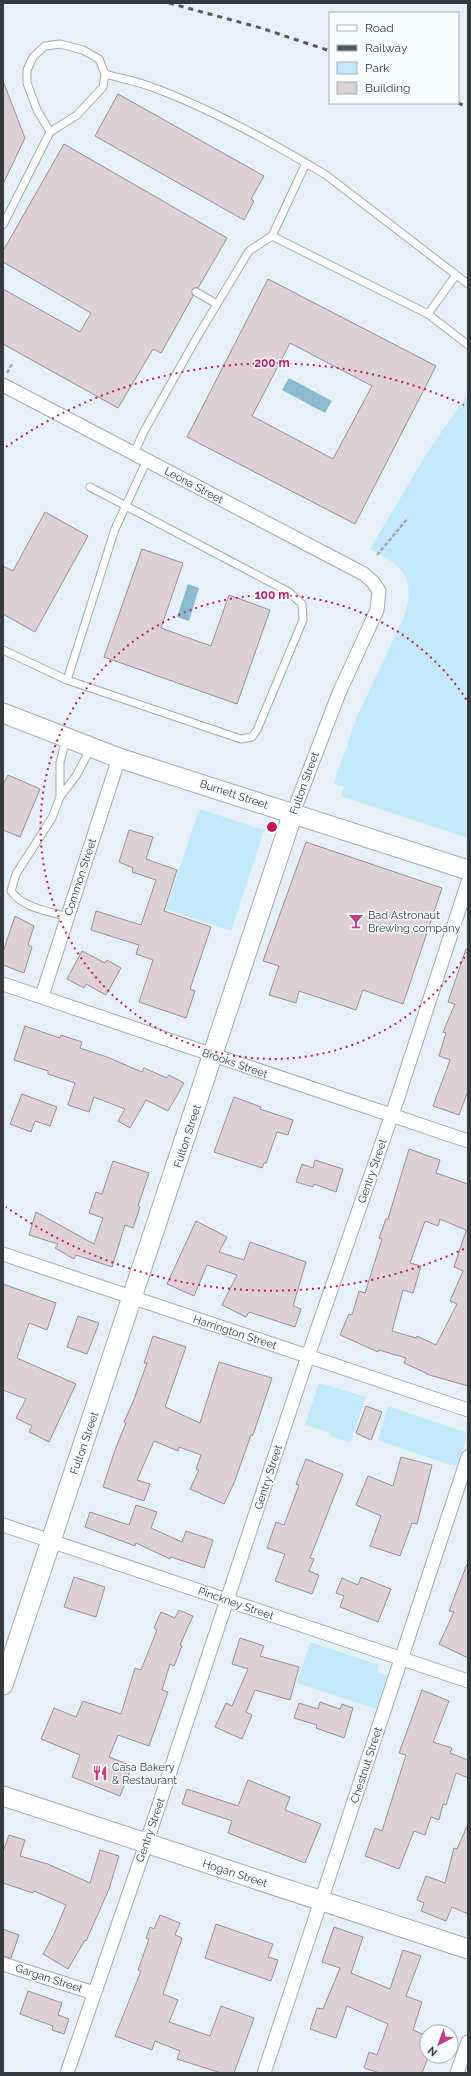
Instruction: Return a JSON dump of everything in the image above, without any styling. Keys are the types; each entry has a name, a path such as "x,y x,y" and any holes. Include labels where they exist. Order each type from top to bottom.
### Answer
{"street":[{"name":"Leona Street","path":"3,385 364,574 373,582 379,591"},
{"name":"Fulton Street","path":"3,1686 293,813 339,693 377,610 379,591"},
{"name":"Burnett Street","path":"3,713 119,758 468,870"},
{"name":"Common Street","path":"42,996 119,758"},
{"name":"Gentry Street","path":"67,2073 146,1844 308,1356 391,1116 468,882"},
{"name":"Brooks Street","path":"3,984 468,1141"},
{"name":"Harrington Street","path":"3,1254 468,1410"},
{"name":"Chestnut Street","path":"264,2073 468,1457"},
{"name":"Pinckney Street","path":"3,1525 468,1681"},
{"name":"Hogan Street","path":"3,1796 321,1902 468,1949"},
{"name":"Gargan Street","path":"3,1964 94,1993"},
{"path":"457,2073 468,2042"}],"lane":[{"path":"3,224 50,132 77,115 93,100 103,87 105,74 99,60 83,50 60,44 45,46 33,57 27,70 27,83 37,110 50,132"},
{"path":"105,74 148,86 198,106 306,163 326,175 468,284"},
{"path":"134,454 143,433 249,251 272,236 306,163"},
{"path":"272,236 428,314 468,345"},
{"path":"428,314 456,275"},
{"path":"196,292 217,304"},
{"path":"67,680 115,529 147,460"},
{"path":"3,650 67,680 241,740 252,737 257,730 303,620 302,604 289,592 90,487"},
{"path":"60,797 60,763 66,738"},
{"path":"68,917 23,903 16,898 11,890 16,874 52,818 60,797 76,776 91,747"}],"path":[{"path":"377,555 408,518"}],"green space":[{"path":"468,394 468,838 341,796 344,787 334,783 356,719 405,615 408,602 409,591 404,574 391,561 370,549 427,453"},
{"path":"199,809 264,830 231,931 166,909"},
{"path":"319,1383 366,1397 350,1443 330,1436 330,1433 305,1425"},
{"path":"388,1406 468,1433 458,1465 450,1465 378,1440"},
{"path":"310,1642 379,1665 377,1672 388,1676 377,1709 297,1683"}],"shaded area":[{"path":"289,378 332,401 325,413 282,390"},
{"path":"188,584 199,588 189,621 177,617"}],"building":[{"path":"3,81 25,138 3,184"},
{"path":"118,94 264,176 251,199 254,201 244,220 95,136"},
{"path":"64,144 227,238 198,288 194,288 192,290 193,296 161,353 153,349 118,408 3,344 3,289 80,332 91,313 3,262 3,251"},
{"path":"268,279 436,366 355,524 187,437","holes":["290,343 372,386 333,459 252,416"]},
{"path":"45,512 88,536 35,632 3,614 3,566 13,571"},
{"path":"142,549 183,563 161,628 211,646 229,595 270,610 237,704 104,657"},
{"path":"8,775 40,789 20,837 3,830 3,785"},
{"path":"129,830 153,837 146,859 177,870 164,911 211,927 190,989 195,991 186,1018 139,1002 153,960 136,954 139,945 91,930 96,911 141,925 156,880 132,872 133,868 119,862"},
{"path":"306,842 442,888 403,1004 363,990 356,1010 299,991 296,1003 269,995 279,966 263,961"},
{"path":"15,916 34,926 28,945 32,947 24,973 3,965 3,952"},
{"path":"466,949 468,949 468,1091 459,1115 433,1106 450,1060 439,1056 446,1033 443,1032 455,1004 448,1002"},
{"path":"82,951 105,963 107,960 121,968 106,995 86,984 84,988 67,979"},
{"path":"25,1026 60,1038 61,1035 82,1042 80,1048 107,1057 142,1072 144,1068 167,1078 169,1075 184,1083 168,1111 146,1100 130,1128 118,1121 125,1109 94,1097 89,1112 68,1105 75,1083 48,1074 48,1071 14,1060"},
{"path":"22,1094 57,1107 50,1126 35,1121 31,1132 10,1124"},
{"path":"234,1097 261,1107 260,1109 293,1120 288,1135 277,1132 266,1163 264,1163 262,1168 214,1152"},
{"path":"409,1149 440,1160 436,1173 468,1184 468,1231 440,1219 438,1226 425,1221 410,1263 421,1266 413,1293 403,1290 392,1331 416,1338 417,1336 436,1345 457,1304 450,1301 463,1271 454,1267 466,1231 468,1232 468,1386 426,1374 404,1363 406,1358 379,1350 378,1352 340,1335 349,1314 352,1315 359,1291 365,1293 382,1239 379,1238 386,1219 388,1219"},
{"path":"315,1160 343,1169 336,1192 314,1184 313,1187 296,1182 302,1164 313,1168"},
{"path":"113,1161 149,1173 138,1206 140,1207 133,1228 125,1225 112,1267 76,1255 74,1259 55,1248 58,1244 29,1235 36,1212 94,1244 103,1218 89,1213 96,1192 102,1194"},
{"path":"196,1221 227,1237 219,1252 244,1260 250,1242 306,1262 293,1306 301,1309 295,1327 249,1312 246,1317 222,1305 237,1275 207,1265 194,1296 167,1284"},
{"path":"3,1284 56,1303 47,1330 29,1323 17,1358 76,1384 49,1442 29,1432 32,1426 16,1418 26,1399 3,1390"},
{"path":"78,1316 99,1323 87,1354 67,1347"},
{"path":"153,1336 186,1347 165,1407 200,1423 219,1362 272,1378 253,1435 251,1435 234,1483 224,1504 190,1489 199,1470 196,1469 201,1455 179,1447 178,1451 154,1441 137,1480 150,1484 144,1501 103,1487 115,1450 126,1423 124,1422 147,1363 144,1363"},
{"path":"366,1406 382,1412 371,1440 356,1433"},
{"path":"401,1457 432,1465 417,1524 412,1523 400,1556 370,1546 381,1516 356,1505 368,1476 393,1486"},
{"path":"306,1459 343,1474 310,1558 314,1559 309,1571 319,1575 312,1594 275,1581 285,1554 267,1548 276,1522 284,1525 299,1485 296,1484"},
{"path":"136,1505 157,1512 151,1528 182,1542 186,1531 213,1540 204,1568 171,1557 170,1559 136,1543 135,1546 85,1527 90,1512 129,1525"},
{"path":"467,1564 468,1658 439,1644 454,1612 449,1611"},
{"path":"74,1577 105,1587 96,1617 64,1607"},
{"path":"361,1577 391,1589 378,1622 340,1607 344,1596 336,1593 342,1578 358,1585"},
{"path":"179,1610 193,1616 180,1645 182,1646 174,1666 170,1664 162,1690 168,1692 149,1746 118,1735 109,1757 132,1766 120,1796 72,1777 80,1755 41,1739 54,1708 76,1717 83,1701 121,1714 135,1668 141,1670 157,1630 154,1628 161,1612 175,1618"},
{"path":"240,1638 264,1646 260,1656 299,1667 290,1700 255,1690 246,1712 252,1715 242,1739 215,1727 226,1703 232,1706 248,1669 232,1664"},
{"path":"422,1690 449,1701 433,1742 452,1748 450,1753 468,1760 468,1778 456,1773 446,1805 443,1804 439,1820 431,1817 425,1835 414,1831 399,1869 365,1856 375,1828 382,1831 406,1755 399,1753"},
{"path":"320,1702 340,1709 342,1704 353,1708 344,1738 316,1728 317,1725 294,1718 299,1703 318,1709"},
{"path":"248,1780 290,1797 285,1810 321,1824 305,1863 228,1833 232,1821 182,1804 187,1789 238,1806"},
{"path":"468,1824 468,1914 452,1907 446,1921 421,1911 424,1903 417,1900 426,1876 445,1883 454,1848 457,1849"},
{"path":"9,1835 25,1840 20,1856 48,1864 90,1883 100,1850 119,1856 109,1889 86,1941 85,1940 68,1969 43,1954 54,1934 66,1905 34,1891 33,1893 3,1883 3,1852"},
{"path":"160,1915 180,1923 175,1935 182,1938 163,1994 178,2000 169,2022 210,2036 221,2006 254,2018 234,2073 221,2073 177,2059 180,2051 155,2041 152,2050 115,2036 141,1971 138,1970 149,1939 146,1938 150,1927 154,1929"},
{"path":"216,1924 273,1944 268,1957 278,1960 271,1981 205,1958"},
{"path":"334,1927 363,1937 351,1973 390,1989 403,1950 421,1956 406,1996 422,2002 413,2030 419,2033 419,2064 425,2064 422,2073 380,2073 364,2068 369,2052 377,2055 388,2024 347,2006 336,2038 310,2029 317,2008 323,2009 340,1968 322,1962"},
{"path":"3,1929 19,1935 11,1958 3,1956"},
{"path":"28,1991 62,2003 58,2015 69,2019 64,2034 52,2030 53,2026 20,2014"}],"railway":[{"path":"169,3 261,28 329,51"},
{"path":"459,103 468,107"}],"place":[{"name":"Bad Astronaut Brewing company","path":"356,921"},
{"name":"Casa Bakery & Restaurant","path":"100,1773"}]}
